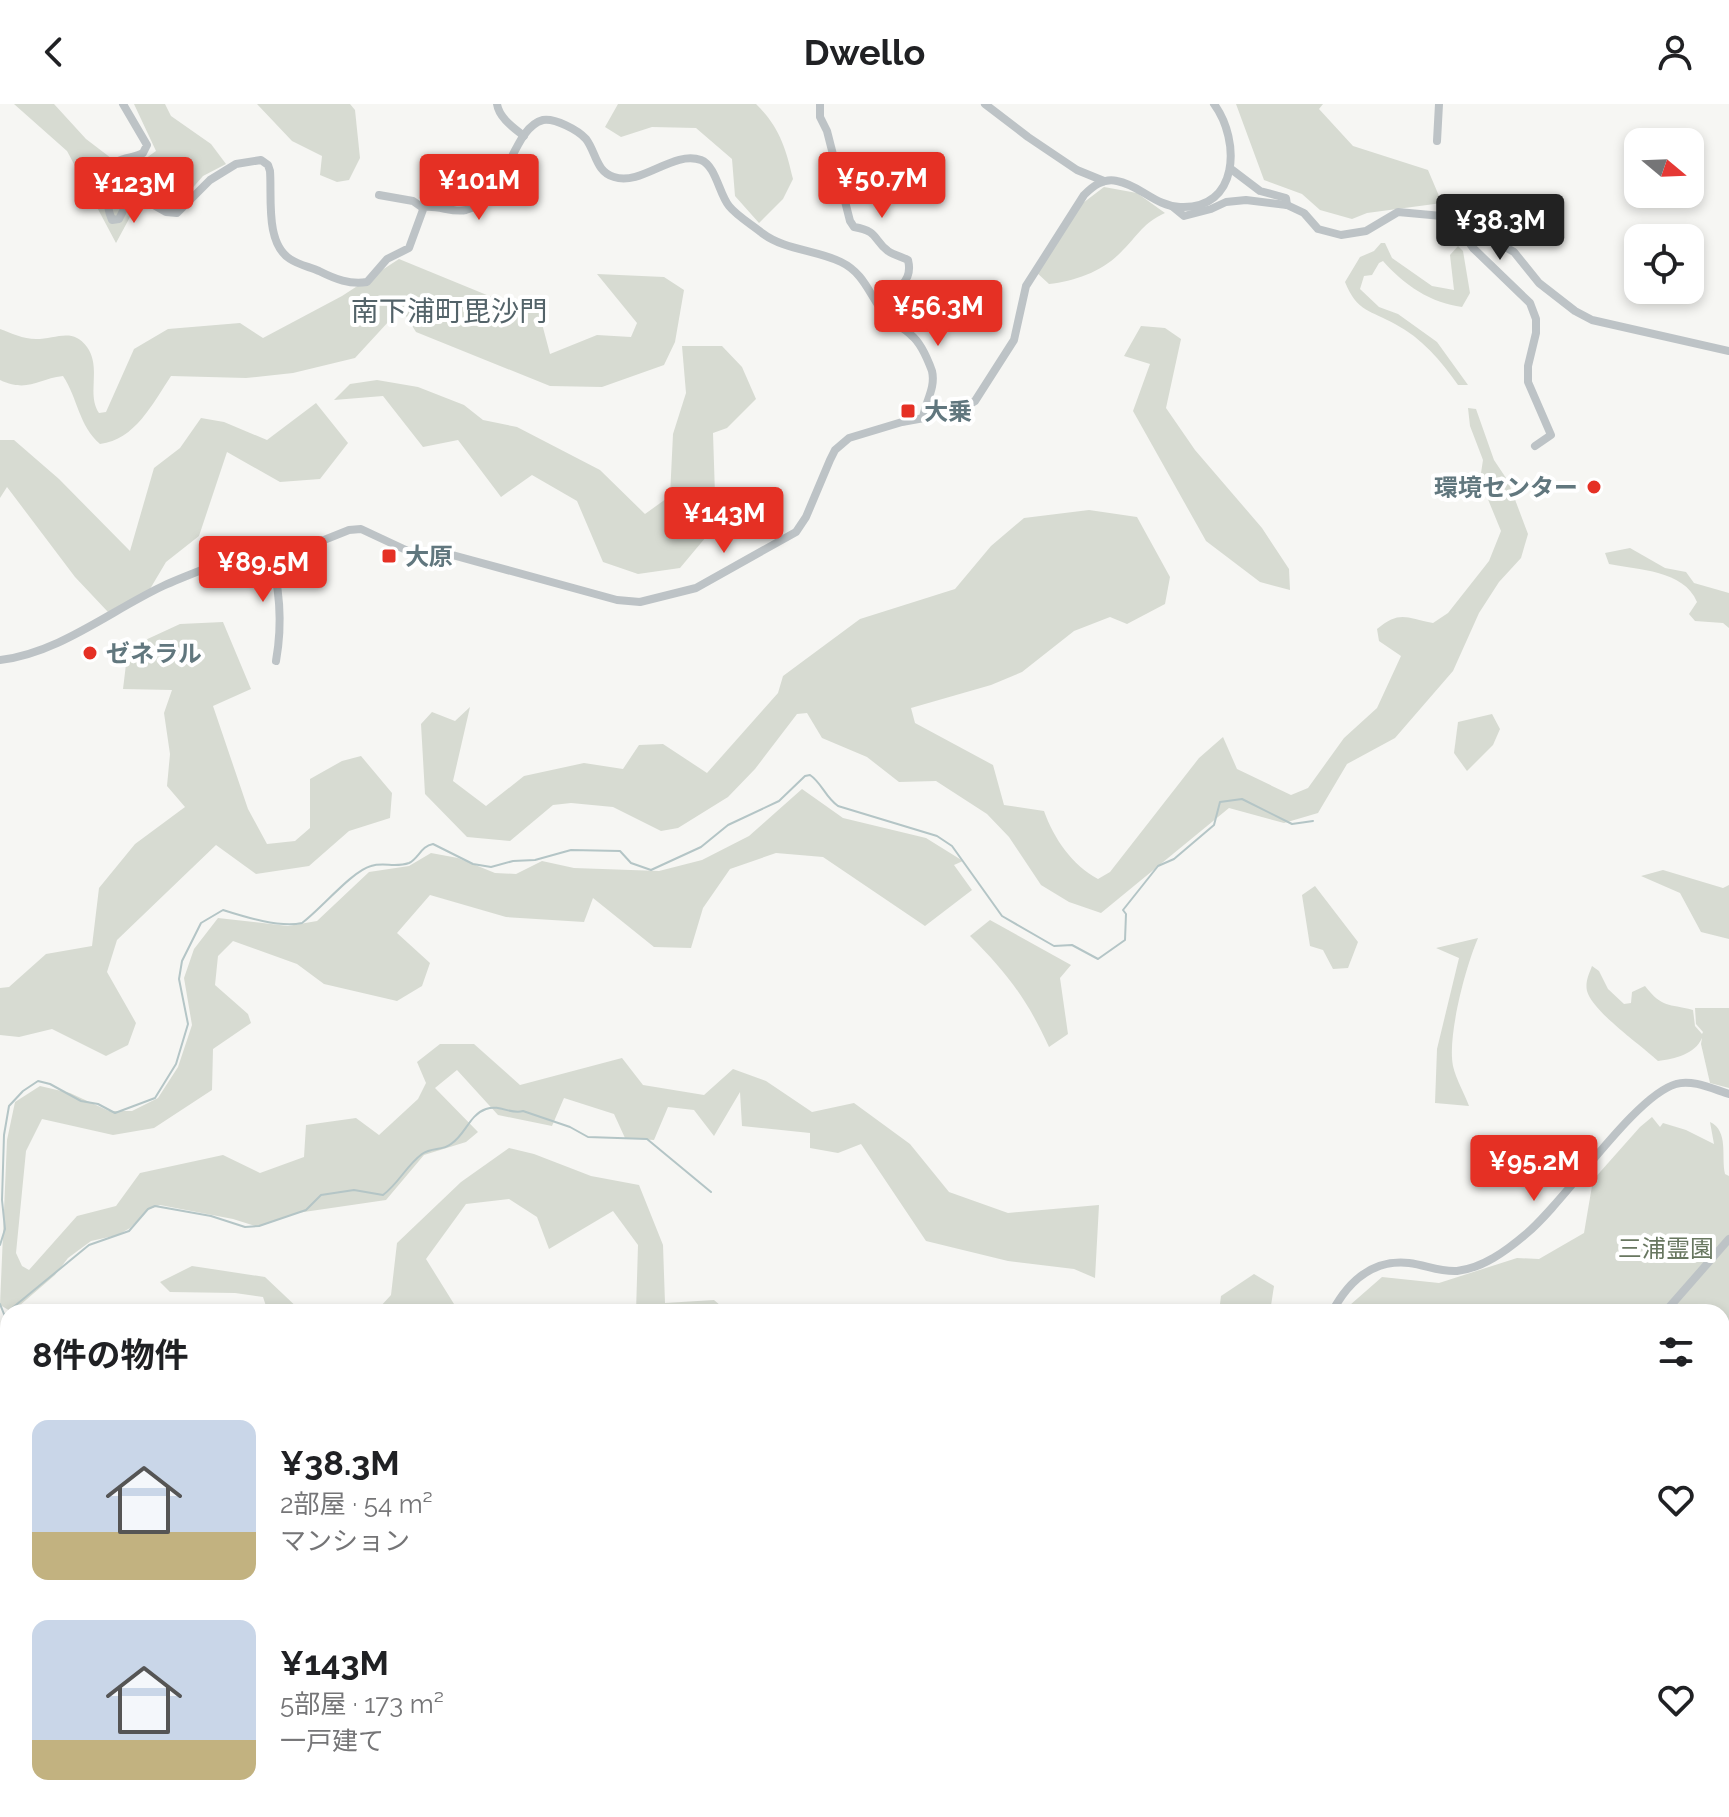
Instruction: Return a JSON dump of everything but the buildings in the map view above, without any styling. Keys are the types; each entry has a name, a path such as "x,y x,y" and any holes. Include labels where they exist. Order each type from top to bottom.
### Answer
{"street":[{"path":"123,104 147,145 143,153 118,161 109,171 109,214 114,220 119,219 128,201 136,195 168,214 177,213 210,180 236,164 261,160 270,171 273,230 282,252 294,262 334,279 360,283 369,281 387,259 409,248 423,208"},
{"path":"820,104 820,117 827,131 850,221 854,227 878,237 889,252 908,260 910,269 907,279 899,289 876,299"},
{"path":"985,104 1077,170 1104,181 1115,180 1133,186 1158,202 1172,206 1193,206 1210,198 1223,185 1231,169 1231,139 1227,125 1214,104"},
{"path":"1437,141 1439,104"},
{"path":"496,106 524,136"},
{"path":"379,195 413,201 423,208 435,206 458,211 480,204 495,188 524,136 542,121 559,123 585,138 600,167 609,176 634,178 658,167 688,159 702,160 708,165 729,207 765,236 839,261 862,277 884,314 915,338 932,371 933,382 924,405 923,418"},
{"path":"1231,169 1260,191 1283,196 1287,205"},
{"path":"0,660 29,654 61,641 163,586 243,553 324,540 349,530 361,529 408,551 445,553 617,600 640,602 705,584 789,537 801,526 830,460 842,443 858,434 957,412 975,401 1014,340 1021,301 1031,277 1084,195 1104,181"},
{"path":"1172,206 1184,216 1237,200 1287,205 1304,213 1318,229 1341,235 1366,231 1398,212 1453,219 1514,252 1539,283 1592,320 1729,351"},
{"path":"1453,219 1473,248 1530,303 1536,319 1528,382 1551,435 1535,446"},
{"path":"268,547 278,579 282,632 276,661"},
{"path":"1336,1304 1343,1291 1360,1275 1377,1267 1410,1263 1438,1271 1459,1271 1489,1261 1527,1233 1643,1105 1661,1091 1686,1082 1729,1094"},
{"path":"1672,1304 1729,1239"}],"green space":[{"path":"14,104 54,104 86,139 128,171 156,151 134,104 165,104 171,116 211,144 226,164 203,176 182,200 137,204 116,243 67,151"},
{"path":"257,104 350,104 355,110 360,158 349,180 337,182 320,175 322,156 292,141"},
{"path":"618,104 756,104 776,129 788,157 793,179 783,199 759,223 735,196 732,159 696,128 652,127 621,137 605,127"},
{"path":"1236,104 1323,104 1319,109 1353,146 1428,170 1442,203 1367,213 1352,219 1320,210 1302,194 1264,180"},
{"path":"1104,187 1137,193 1165,213 1146,225 1115,257 1098,269 1049,284 1035,271 1079,206"},
{"path":"1385,243 1392,258 1432,286 1454,290 1450,255 1458,246 1463,251 1470,293 1462,307 1440,302 1419,292 1383,261 1372,275 1364,276 1360,289 1379,307 1398,314 1437,342 1468,385 1458,385 1422,343 1405,330 1365,309 1354,299 1345,282 1360,257 1374,251"},
{"path":"399,259 499,300 536,301 550,354 597,335 631,337 637,323 597,274 664,277 684,290 675,342 664,365 602,387 550,386 416,332 401,308 355,358 293,373 246,378 171,376 133,428 112,441 100,444 87,429 63,376 25,385 0,380 0,329 31,339 76,337 91,355 95,406 99,413 106,412 134,349 168,329 240,323 263,338 342,296"},
{"path":"1141,326 1165,328 1181,339 1166,408 1195,450 1262,528 1289,569 1290,590 1260,582 1206,541 1133,411 1150,364 1124,356"},
{"path":"682,346 722,346 742,367 756,399 727,428 713,433 716,525 680,568 638,574 603,562 577,501 532,475 501,497 458,440 423,447 383,396 334,400 350,384 377,380 418,387 464,405 483,420 517,427 600,470 645,514 670,496 673,434 686,393"},
{"path":"316,403 348,443 320,479 280,482 227,452 199,536 166,562 150,589 108,612 75,577 7,487 0,498 0,440 14,440 59,479 130,551 154,468 180,448 201,418 224,422 267,440"},
{"path":"1468,408 1476,409 1494,460 1508,481 1528,534 1521,558 1499,582 1479,613 1453,671 1395,738 1347,764 1318,813 1284,823 1229,808 1101,913 1069,902 1041,885 1009,837 987,814 936,781 899,782 867,757 822,738 807,713 797,714 755,769 728,797 678,828 661,831 613,807 571,803 553,805 510,841 467,837 425,794 421,724 432,712 455,721 470,707 453,781 486,806 524,776 584,763 623,769 639,745 663,744 707,773 778,693 783,676 860,619 955,589 991,546 1024,518 1089,510 1137,517 1170,577 1165,604 1127,624 1110,617 1074,631 1022,672 991,685 911,708 915,723 993,765 1004,805 1044,811 1065,850 1098,879 1110,872 1199,758 1223,737 1237,769 1291,795 1308,788 1344,738 1377,708 1401,656 1379,641 1377,629 1398,617 1433,623 1448,613 1489,561 1501,531 1485,492 1481,473 1483,460 1470,426"},
{"path":"1630,548 1665,568 1686,572 1694,583 1729,593 1729,628 1723,623 1695,621 1689,614 1697,602 1691,591 1671,577 1609,564 1605,553"},
{"path":"223,622 251,689 213,706 248,809 267,844 295,841 310,828 310,779 342,761 361,756 392,793 390,818 349,831 309,866 256,874 216,845 117,940 107,972 136,1023 128,1045 106,1056 52,1029 19,1037 0,1035 0,988 9,987 46,954 92,946 99,888 135,844 185,807 167,786 170,754 164,713 172,690 123,689 128,648 180,624"},
{"path":"1492,714 1500,729 1493,745 1467,771 1454,753 1458,722"},
{"path":"802,789 843,818 926,838 963,861 954,865 972,890 925,926 823,857 776,853 730,869 703,908 691,948 654,947 593,898 584,922 506,917 430,895 397,933 430,963 422,986 397,1001 324,984 297,964 233,941 218,956 215,985 248,1014 251,1023 213,1049 212,1090 154,1128 113,1135 42,1119 26,1151 16,1253 22,1266 29,1270 77,1216 116,1206 140,1173 223,1155 260,1173 304,1157 306,1125 356,1118 379,1135 418,1099 426,1083 417,1062 440,1044 474,1044 520,1085 622,1058 643,1085 704,1095 733,1069 766,1081 812,1112 854,1103 910,1144 949,1192 1008,1213 1099,1205 1095,1278 1074,1269 1008,1261 926,1241 861,1144 838,1153 810,1148 810,1133 742,1126 740,1092 714,1136 694,1110 668,1107 654,1140 625,1138 614,1114 564,1098 552,1126 498,1115 457,1070 435,1088 478,1132 466,1142 424,1155 386,1200 297,1213 258,1227 160,1205 147,1210 130,1228 118,1235 91,1241 68,1258 55,1275 21,1304 0,1304 7,1140 15,1102 40,1086 70,1093 109,1111 132,1111 158,1098 178,1067 192,1025 184,978 194,949 218,918 288,926 317,921 369,872 409,866 431,853 458,858 495,873 516,874 542,861 574,868 659,871 702,860 749,836"},
{"path":"1663,870 1723,888 1729,885 1729,939 1701,932 1680,893 1641,876"},
{"path":"1315,886 1358,942 1348,968 1333,969 1323,950 1310,946 1302,895"},
{"path":"990,920 1071,965 1060,978 1068,1034 1049,1047 1015,987 970,936"},
{"path":"1478,938 1463,983 1452,1053 1453,1066 1469,1106 1435,1103 1437,1049 1459,958 1436,948"},
{"path":"1592,966 1599,971 1608,989 1624,1004 1631,1003 1632,992 1645,986 1662,1002 1693,1010 1695,1026 1702,1034 1696,1024 1695,1008 1729,1008 1729,1088 1710,1083 1702,1038 1689,1052 1658,1061 1618,1028 1598,1009 1587,991"},
{"name":"三浦霊園","path":"1652,1117 1660,1127 1663,1123 1686,1130 1714,1144 1710,1122 1720,1131 1725,1174 1729,1176 1729,1304 1351,1304 1382,1277 1439,1283 1517,1258 1539,1259 1584,1233 1593,1180"},
{"path":"509,1148 534,1154 591,1176 639,1185 663,1245 665,1303 714,1300 719,1304 636,1304 638,1245 613,1211 549,1249 537,1217 509,1199 466,1204 426,1259 454,1304 383,1304 391,1295 397,1243 461,1182"},
{"path":"192,1266 265,1277 294,1304 265,1304 263,1297 235,1293 170,1292 160,1282"},
{"path":"1254,1274 1274,1286 1271,1304 1220,1304 1221,1296"}],"waterway":[{"path":"0,1245 5,1229 2,1200 4,1135 9,1106 38,1081 115,1113 155,1098 176,1064 188,1024 179,979 182,961 201,923 223,910 273,923 302,923 363,869 409,863 433,844 473,864 491,867 571,850 620,851 631,863 651,870 701,847 728,825 779,801 805,776 810,775 838,806 937,836 952,846 1002,916 1054,946 1072,945 1098,959 1125,940 1126,914 1123,910 1158,866 1174,859 1214,825 1220,802 1242,799 1292,824 1313,821"},
{"path":"17,1304 89,1245 129,1231 148,1209 155,1206 211,1216 245,1227 259,1226 306,1210 321,1195 354,1190 383,1195 422,1154 451,1144 475,1116 491,1108 523,1111 570,1127 588,1137 647,1139 711,1192"}],"place":[{"name":"大乗","path":"908,411"},
{"name":"環境センター","path":"1594,487"},
{"name":"大原","path":"389,556"},
{"name":"ゼネラル","path":"90,653"}],"district":[{"name":"南下浦町毘沙門","path":"449,311"}]}
